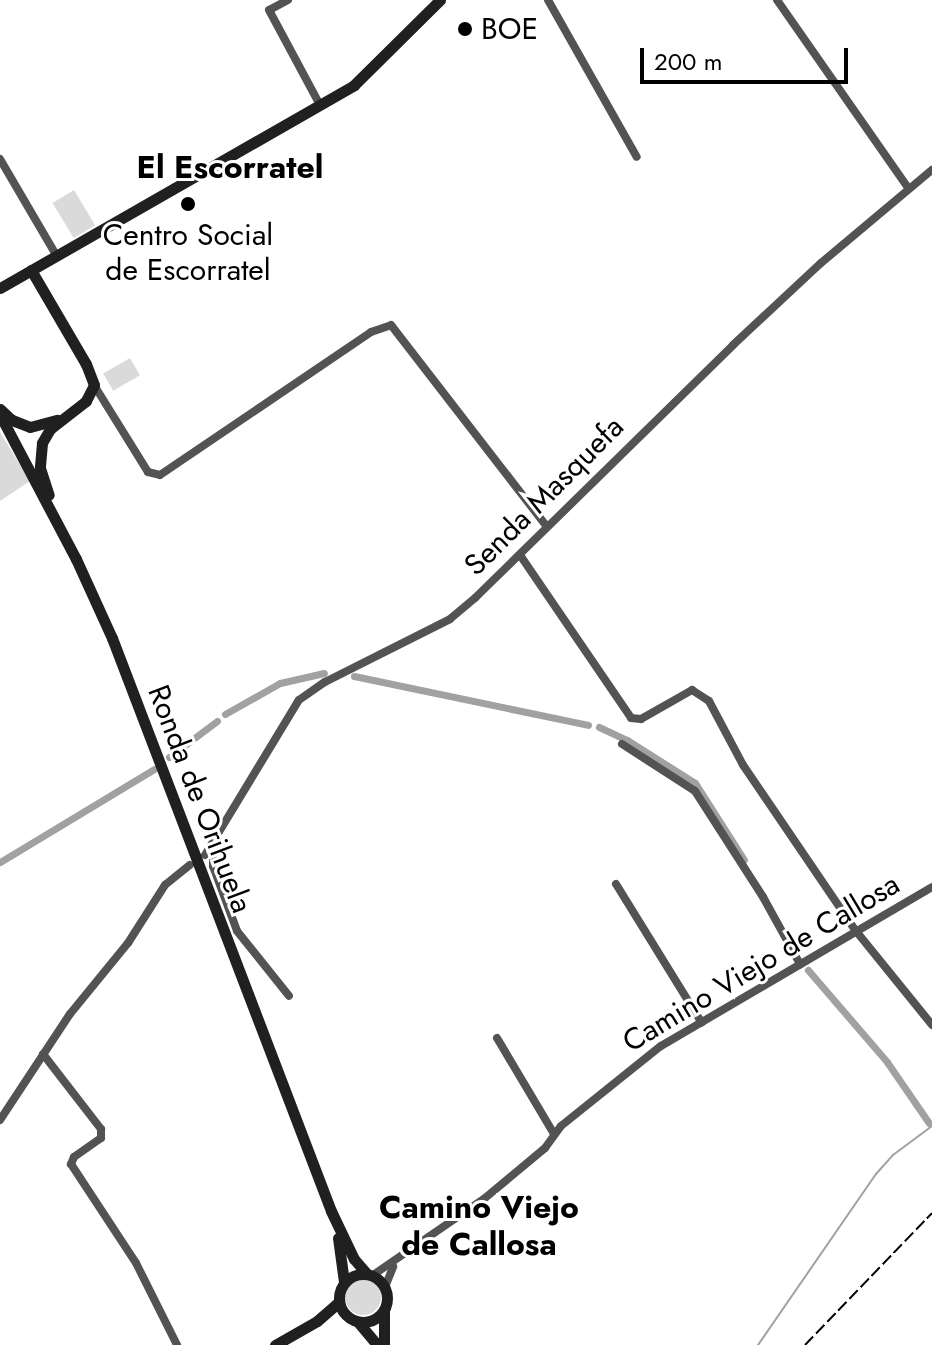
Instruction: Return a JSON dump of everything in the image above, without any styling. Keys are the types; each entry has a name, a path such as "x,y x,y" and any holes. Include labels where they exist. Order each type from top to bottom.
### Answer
{"main road":[{"path":"4,286 320,105 363,77 440,0"},
{"path":"45,294 43,273 51,258"},
{"path":"31,270 41,279 45,294 86,364 94,385 86,401 50,429 39,454 57,522"},
{"path":"4,286 30,281 45,294"},
{"path":"0,412 30,427 65,417"},
{"name":"Ronda de Orihuela","path":"0,412 96,602 146,723 331,1211 354,1259 385,1287"},
{"name":"Ronda de Orihuela","path":"331,1211 343,1260 344,1282 339,1302"},
{"path":"344,1282 354,1275 370,1274"},
{"path":"384,1345 385,1287"},
{"path":"275,1345 317,1321 339,1302 377,1345"},
{"path":"317,1321 373,1320 384,1310"}],"street":[{"path":"263,0 320,105"},
{"path":"269,10 288,0"},
{"path":"548,0 637,157"},
{"path":"777,0 908,188"},
{"path":"0,159 51,258"},
{"name":"Senda Masquefa","path":"205,855 299,700 325,682 450,619 520,555 733,345 932,170"},
{"path":"94,385 148,472 160,475 371,332 391,325 547,527"},
{"path":"86,401 99,403 109,410"},
{"path":"520,555 631,718 641,719 692,690 709,701 743,765 856,931 932,1025"},
{"path":"622,744 695,791 800,964"},
{"path":"213,845 213,866 237,931 289,996"},
{"path":"0,1120 86,991 128,943 165,885 190,865"},
{"path":"616,884 702,1023"},
{"name":"Camino Viejo de Callosa","path":"370,1274 395,1263 496,1189 545,1148 554,1134 661,1046 932,887"},
{"path":"497,1038 554,1134"},
{"path":"43,1054 101,1129 101,1138 74,1157 71,1164 136,1263 177,1345"},
{"path":"385,1287 395,1263"}],"shaded area":[{"path":"74,190 95,225 74,238 53,203"},
{"path":"130,358 140,375 113,391 103,374"},
{"path":"0,432 30,481 0,501"},
{"path":"363,1279 376,1284 381,1297 376,1310 363,1315 350,1310 345,1297 350,1284"}],"waterway":[{"path":"225,714 280,683 324,673"},
{"path":"354,676 588,725"},
{"path":"169,757 217,721"},
{"path":"599,727 627,740 695,783 744,860"},
{"path":"0,862 154,769"},
{"path":"808,970 887,1062 929,1123"},
{"path":"758,1345 876,1174 893,1155 932,1126"}],"railway":[{"path":"805,1345 932,1213"}],"place":[{"name":"BOE","path":"465,29"},
{"name":"Centro Social de Escorratel","path":"188,204"}],"district":[{"name":"El Escorratel","path":"230,167"},
{"name":"Camino Viejo de Callosa","path":"479,1226"}]}
